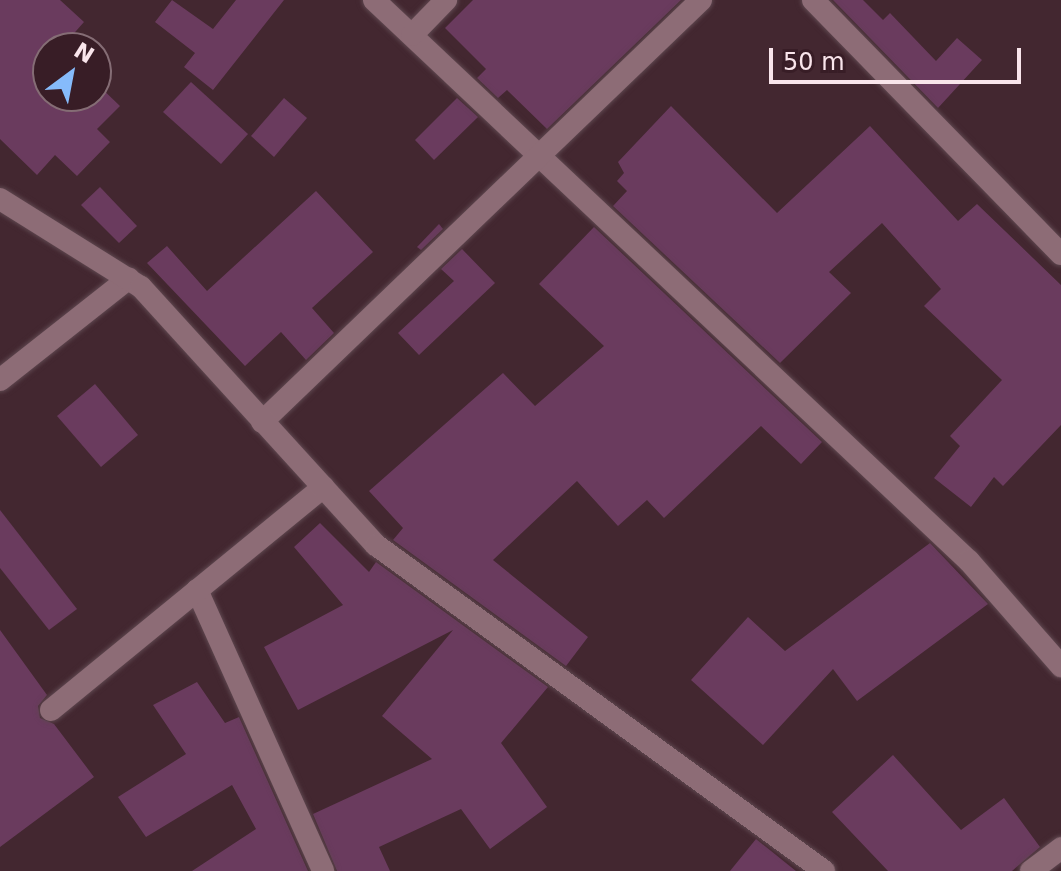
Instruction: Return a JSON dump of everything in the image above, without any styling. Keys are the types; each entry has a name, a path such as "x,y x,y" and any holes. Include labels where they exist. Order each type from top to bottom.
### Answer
{"street":[{"path":"374,0 969,561 1061,666"},
{"path":"412,35 446,0"},
{"path":"262,422 701,0"},
{"path":"813,0 1061,254"},
{"path":"0,199 129,278 376,545 824,871"},
{"path":"0,380 129,278"},
{"path":"51,710 323,487"},
{"path":"197,590 323,871"},
{"path":"1031,871 1061,848"}],"building":[{"path":"0,0 60,0 84,22 75,32 32,32 32,112 112,112 112,98 120,106 97,129 110,142 77,176 55,155 37,175 0,139"},
{"path":"172,0 213,29 236,0 284,0 213,90 184,67 195,53 155,22"},
{"path":"473,0 681,0 547,129 507,90 498,98 477,78 486,69 445,28"},
{"path":"833,0 863,0 883,20 890,13 936,61 957,38 982,60 938,108"},
{"path":"191,82 248,134 221,164 163,112"},
{"path":"284,98 307,118 274,157 251,136"},
{"path":"457,98 478,117 434,160 415,140"},
{"path":"671,106 777,213 870,126 958,221 977,204 1061,285 1061,425 1003,486 994,477 971,507 934,478 960,446 950,436 1002,380 924,306 941,289 882,223 829,272 851,293 780,363 613,206 627,191 617,181 624,173 618,162"},
{"path":"100,187 137,226 119,243 81,205"},
{"path":"316,191 373,252 312,308 334,333 306,360 281,332 245,366 147,263 167,246 207,291"},
{"path":"439,224 443,229 421,250 417,247"},
{"path":"594,227 822,442 801,464 761,426 664,518 647,500 618,526 577,481 493,560 588,637 566,666 393,540 403,528 369,491 503,373 535,406 604,346 539,284"},
{"path":"462,249 495,283 419,355 398,333 454,281 441,269"},
{"path":"95,384 138,435 101,467 57,416"},
{"path":"0,510 77,609 49,630 0,568"},
{"path":"320,523 369,572 376,562 548,687 501,743 547,807 490,849 461,809 379,847 390,871 337,871 313,814 432,759 382,716 453,630 298,710 264,647 343,605 294,547"},
{"path":"930,543 988,604 857,701 833,669 763,745 691,680 748,617 785,651"},
{"path":"0,630 47,695 38,706 40,718 54,724 94,777 0,847"},
{"path":"197,682 225,723 239,717 308,871 192,871 256,829 232,785 146,837 118,797 186,754 153,705"},
{"path":"893,755 961,830 1004,798 1040,847 1012,871 888,871 832,812"},
{"path":"756,839 796,871 730,871"}]}
